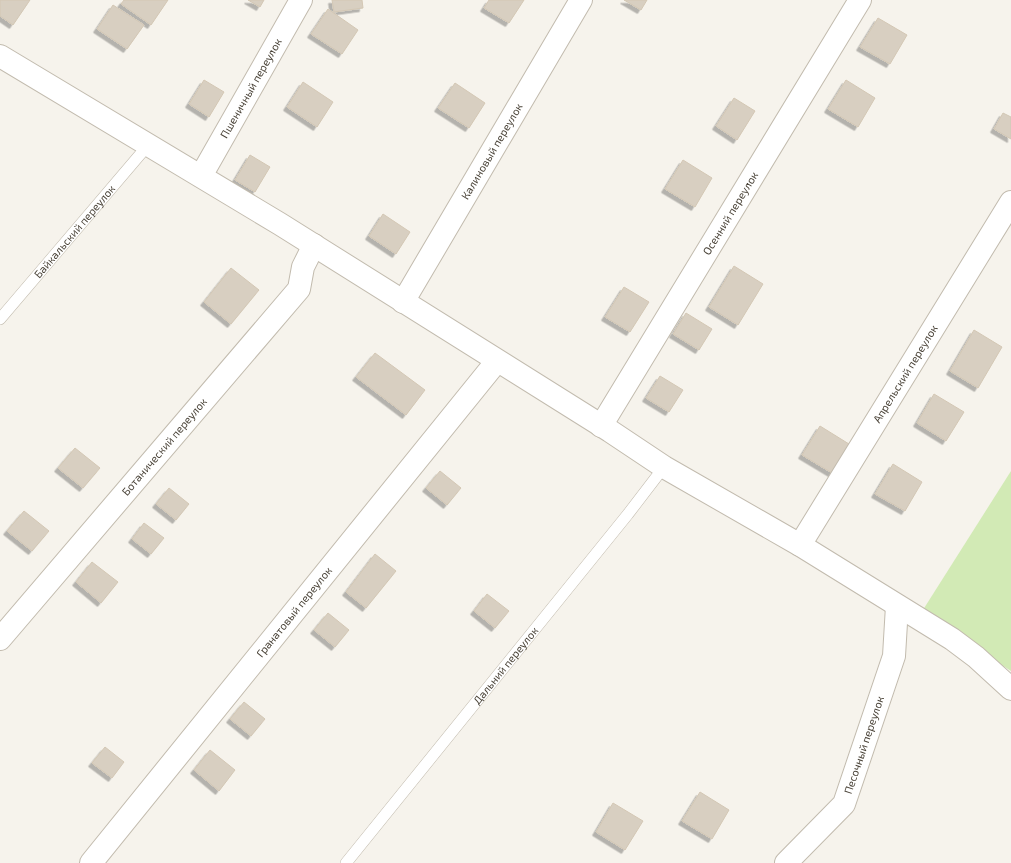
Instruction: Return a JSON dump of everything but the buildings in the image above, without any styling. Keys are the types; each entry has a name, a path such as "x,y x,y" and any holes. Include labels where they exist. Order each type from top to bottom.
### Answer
{"street":[{"name":"Пшеничный переулок","path":"201,176 301,0"},
{"name":"Калиновый переулок","path":"403,302 581,0"},
{"name":"Осенний переулок","path":"600,426 860,0"},
{"path":"0,56 149,144 314,245 664,467 800,545 952,639 976,657 1011,689"},
{"name":"Апрельский переулок","path":"800,545 1011,202"},
{"name":"Ботанический переулок","path":"0,639 299,289 303,267 314,245"},
{"name":"Гранатовый переулок","path":"91,863 497,361"},
{"name":"Песочный переулок","path":"786,863 844,804 894,656 897,606"}],"lane":[{"name":"Байкальский переулок","path":"0,320 149,144"},
{"name":"Дальний переулок","path":"346,863 628,514 664,467"}],"green space":[{"path":"1011,471 1011,671 921,613"}]}
